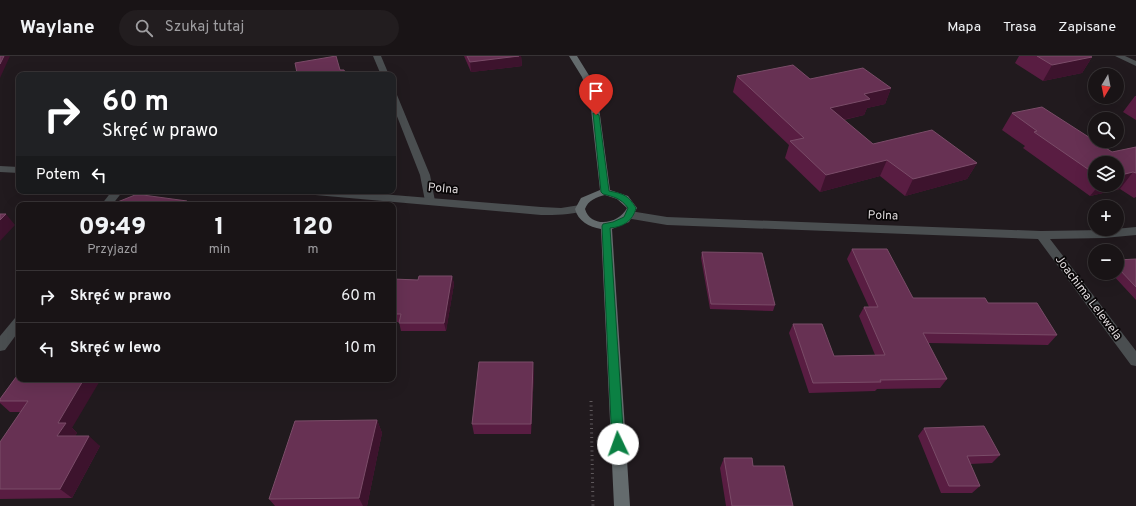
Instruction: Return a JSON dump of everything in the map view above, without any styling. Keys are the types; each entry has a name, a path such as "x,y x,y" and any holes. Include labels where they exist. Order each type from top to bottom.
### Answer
{"street":[{"path":"377,56 384,72"},
{"path":"573,56 586,77 594,100 605,192"},
{"path":"1119,56 1136,64"},
{"path":"396,102 425,174 430,201"},
{"path":"0,169 16,170"},
{"path":"605,192 620,196 626,200 632,208 630,215 621,223 606,226 591,222 582,214 580,208 585,199 598,193 605,192"},
{"path":"109,202 115,194"},
{"name":"Polna","path":"342,194 541,211 561,212 580,208"},
{"name":"Polna","path":"630,215 668,221 1040,235 1104,234 1136,231"},
{"path":"606,226 622,506"},
{"name":"Joachima Lelewela","path":"1040,235 1136,361"},
{"path":"0,346 16,325"}],"building":[{"path":"0,56 4,56 0,64"},
{"path":"336,56 340,70 344,70 345,72 297,72 295,63"},
{"path":"467,56 519,56 470,62"},
{"path":"1037,56 1090,56 1092,57 1052,65"},
{"path":"793,65 810,79 863,68 891,88 864,94 870,99 830,108 873,144 932,130 977,163 913,179 887,160 826,175 790,141 804,138 737,76"},
{"path":"1042,107 1088,137 1088,148 1106,148 1112,152 1136,147 1136,173 1133,172 1124,174 1124,156 1088,156 1088,169 1034,132 1037,131 1012,113"},
{"path":"135,195 187,201 186,202 118,202"},
{"path":"0,214 6,214 0,220"},
{"path":"852,249 887,249 913,298 985,298 988,303 1037,303 1057,335 923,333 947,379 813,383 793,324 822,324 834,356 885,355 864,307 878,307"},
{"path":"702,252 762,253 775,305 711,304"},
{"path":"1136,259 1136,287 1124,274 1124,260"},
{"path":"419,276 452,276 444,323 399,323 401,314 396,314 396,279 418,280"},
{"path":"479,362 533,362 531,424 472,424"},
{"path":"16,377 16,382 82,382 58,423 66,423 57,436 89,436 60,489 0,489 0,442 28,401 0,401"},
{"path":"377,420 359,498 269,499 295,421"},
{"path":"984,426 1000,455 967,456 980,486 949,486 924,428"},
{"path":"724,458 752,458 753,466 784,466 793,506 732,506"}],"route":[{"path":"596,115 605,192 620,196 630,204 632,208 627,219 621,223 606,226 618,444"}]}
